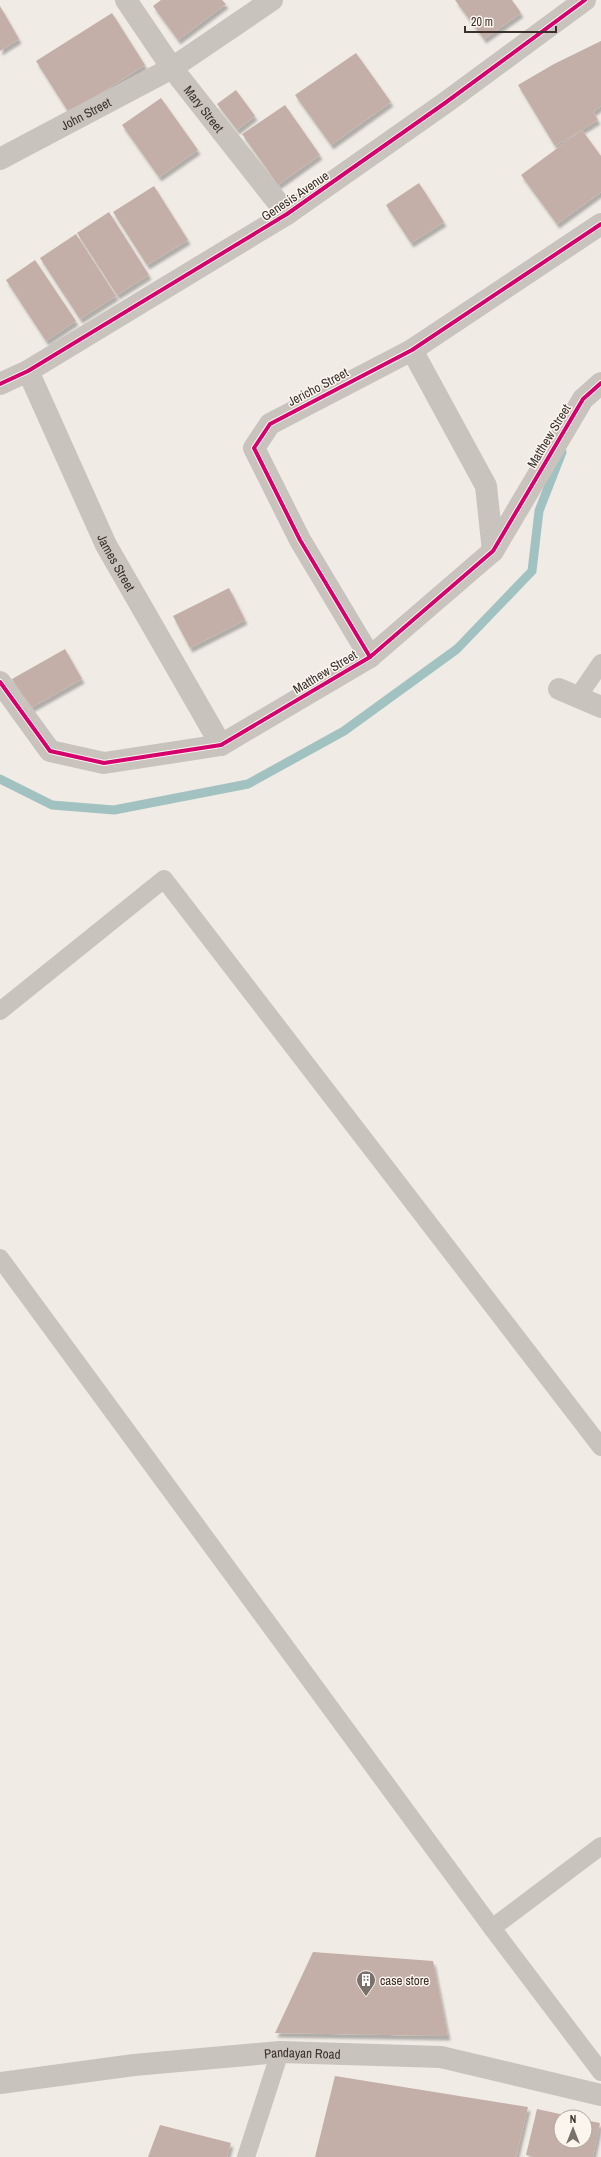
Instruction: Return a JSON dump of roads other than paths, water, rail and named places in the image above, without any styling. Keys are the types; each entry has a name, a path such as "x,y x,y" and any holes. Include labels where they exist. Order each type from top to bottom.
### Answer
{"street":[{"name":"Mary Street","path":"126,0 172,68 287,214"},
{"name":"John Street","path":"0,159 172,68 272,0"},
{"name":"Genesis Avenue","path":"0,384 28,370 287,214 446,103 575,3"},
{"name":"Jericho Street","path":"370,657 300,540 254,448 270,424 412,350 601,224"},
{"path":"412,350 486,486 493,550"},
{"name":"James Street","path":"28,370 106,545 221,745"},
{"name":"Matthew Street","path":"0,682 50,751 104,763 221,745 370,657 493,550 583,399 601,383"},
{"path":"568,693 601,706"},
{"name":"Pandayan Road","path":"0,2083 134,2065 280,2052 441,2057 601,2095"}],"lane":[{"path":"568,693 601,663"},
{"path":"0,1011 164,879 601,1447"},
{"path":"0,1258 492,1928 601,2072"},
{"path":"492,1928 601,1846"},
{"path":"246,2157 280,2052"}],"waterway":[{"path":"0,779 52,805 114,810 248,784 344,731 457,649 532,571 539,511 562,452"}],"place":[{"name":"case store","path":"366,1997"}]}
